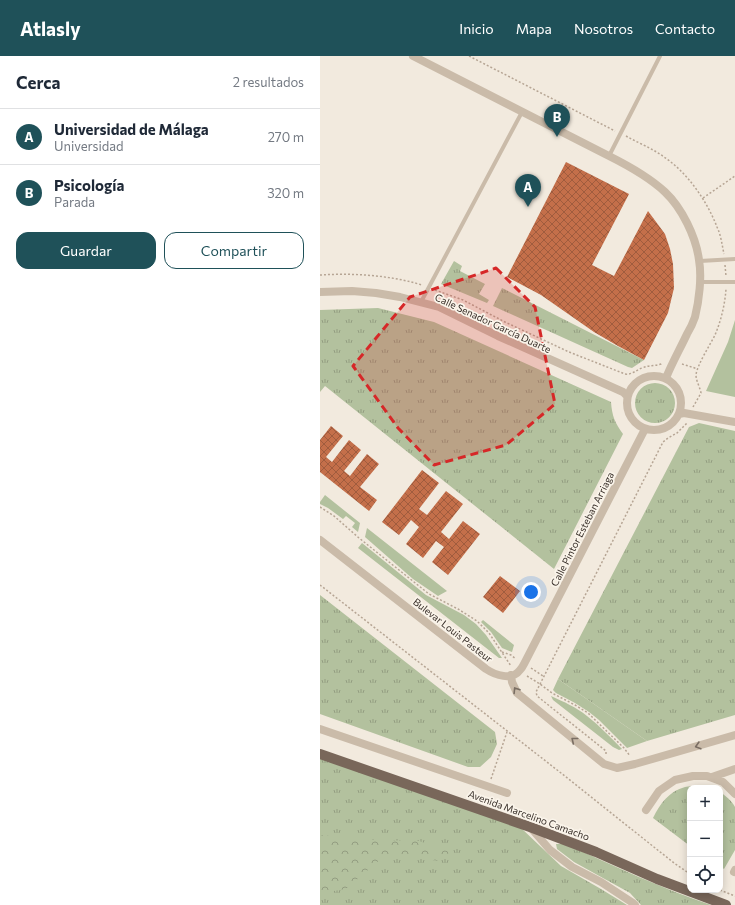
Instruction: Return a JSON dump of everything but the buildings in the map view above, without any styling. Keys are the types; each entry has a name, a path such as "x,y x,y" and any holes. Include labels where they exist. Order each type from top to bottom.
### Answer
{"main road":[{"name":"Avenida Marcelino Camacho","path":"320,754 530,827 596,852 657,879 726,905"}],"street":[{"path":"413,56 635,170 667,194 682,212 691,232 700,261 698,305 694,319 666,378"},
{"name":"Calle Senador García Duarte","path":"320,292 352,290 400,296 439,307 498,336 623,392 627,396"},
{"path":"660,376 666,378 674,384 681,398 679,414 675,421 668,426 661,429 645,429 632,420 626,404 627,396 630,389 636,382 643,378 660,376"},
{"path":"679,414 690,414 735,422"},
{"name":"Calle Pintor Esteban Arriaga","path":"511,676 520,672 645,429"},
{"name":"Bulevar Louis Pasteur","path":"320,540 493,674 511,676"},
{"path":"511,676 517,693 604,764 617,768 735,735"},
{"name":"Avenida Marcelino Camacho","path":"320,729 507,793"},
{"path":"712,778 735,769"},
{"path":"646,810 659,791 676,780 693,776 707,776 723,782 735,794"},
{"path":"530,827 550,850 572,867 601,882 635,905"}],"lane":[{"path":"609,156 660,56"},
{"path":"422,302 522,112"},
{"path":"700,261 735,259"},
{"path":"700,282 735,282"}],"path":[{"path":"469,56 665,157 687,177 703,198 718,228 722,242 725,260 726,293 720,322 696,376 701,393 694,404 688,422 677,433 663,442 536,692 537,696 606,751 604,764"},
{"path":"703,198 735,176"},
{"path":"320,276 336,274 362,274 413,282 463,300 535,336 593,362 629,375 651,365 658,366 662,364 667,356 680,363 698,369"},
{"path":"320,507 334,516 429,594 477,621 489,633 511,666"},
{"path":"320,585 687,872"},
{"path":"502,652 511,655"},
{"path":"527,676 552,693 575,704 588,713 624,748 635,764"},
{"path":"489,787 507,732"},
{"path":"723,891 735,896"}],"highlighted area":[{"path":"496,268 535,307 555,404 506,445 434,465 398,428 353,366 410,297"}],"green space":[{"path":"454,261 462,266 460,271 485,284 479,294 489,300 487,303 441,284"},
{"path":"502,288 644,360 632,368 628,367 493,306"},
{"path":"378,308 434,322 611,402 614,419 623,434 554,569 325,386 320,392 320,310"},
{"path":"735,320 735,397 706,391 728,342"},
{"path":"655,383 663,385 669,389 673,395 675,403 673,411 669,417 663,421 655,423 647,421 641,417 637,411 635,403 637,395 641,389 647,385"},
{"path":"699,423 735,431 735,715 647,741 558,679 689,427"},
{"path":"325,495 360,523 358,532 352,527 355,523 346,516 343,519 320,504"},
{"path":"367,528 447,591 438,596 413,579 365,537"},
{"path":"362,543 426,595 464,615 476,624 486,635 502,658 499,658 358,548"},
{"path":"320,595 495,732 497,744 491,757 480,767 468,767 320,714"},
{"path":"483,620 514,645 512,652 502,648 491,632 481,622"},
{"path":"558,679 647,741 627,748 589,712 553,690"},
{"path":"551,696 583,713 622,749 619,750 613,747 553,700"},
{"path":"320,758 520,827 561,866 627,905 320,905"},
{"path":"687,787 687,844 653,818 662,803 670,795"},
{"path":"723,794 735,807 735,850 724,869"},
{"path":"320,835 376,840 419,841 450,852 440,861 415,858 383,857 346,889 320,893"},
{"path":"556,844 566,844 656,884 711,905 641,905 630,893 574,862 557,849"}],"place":[{"name":"Psicología","path":"557,137"},
{"name":"Universidad de Málaga","path":"528,207"}]}
